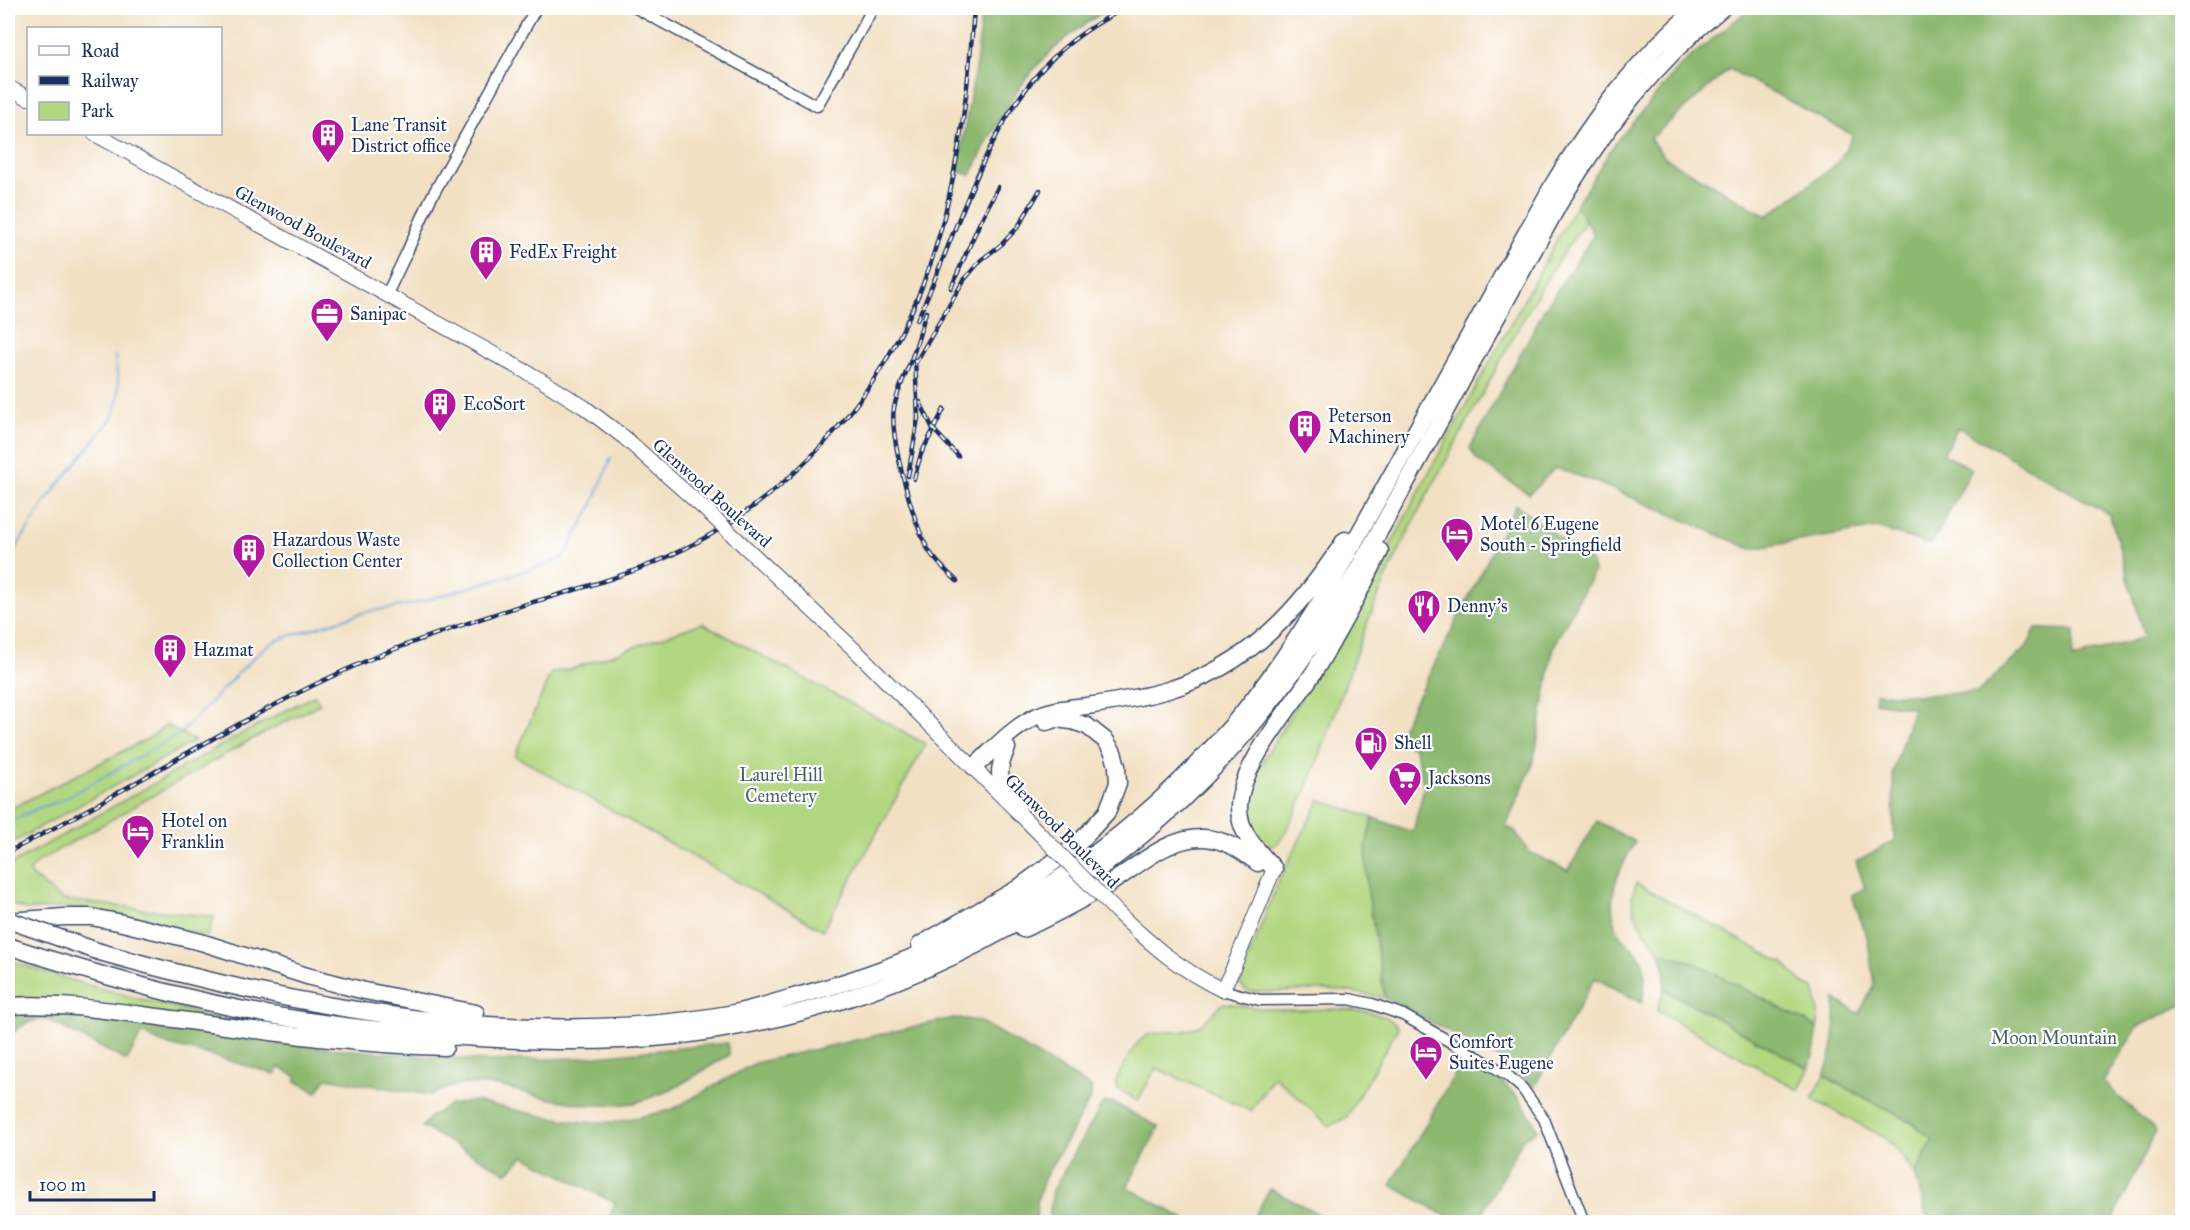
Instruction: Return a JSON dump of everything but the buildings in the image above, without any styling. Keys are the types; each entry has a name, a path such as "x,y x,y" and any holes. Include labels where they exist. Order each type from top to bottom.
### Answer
{"highway":[{"path":"8,946 97,975 240,1010 326,1024 415,1034 532,1041 615,1040 675,1036 734,1027 783,1016 896,982 944,962 990,938 1056,900 1095,874 1142,836 1187,796 1230,751 1290,675 1332,613 1554,183 1581,139 1616,91 1665,36 1698,8"},
{"path":"8,920 100,952 186,976 329,1005 484,1024 550,1026 615,1026 732,1014 870,975 964,936 1026,900 1108,844 1188,774 1231,727 1294,644 1328,591 1593,149 1630,98 1666,57 1722,8"},
{"path":"977,771 1011,732 1036,716 1053,711 1145,696 1170,689 1220,669 1245,653 1268,635 1311,588 1417,445"},
{"path":"1274,869 1245,836 1239,809 1241,792 1257,757 1312,674 1357,597 1393,522 1417,445"},
{"path":"870,975 1017,889 1078,844 1107,812 1118,783 1113,752 1106,741 1087,726 1056,719 1028,730 977,771"},
{"path":"1006,748 998,771 1019,813"},
{"path":"990,938 1013,934 1048,918 1110,883 1158,852 1188,839 1215,839 1233,846 1259,863 1274,869"},
{"path":"8,920 91,917 118,922 201,942 307,976 376,994 430,1006 513,1018 550,1026"},
{"path":"8,1006 37,1004 101,1010 321,1039 413,1046 498,1048 532,1041"}],"main road":[{"path":"8,87 27,97"},
{"name":"Glenwood Boulevard","path":"97,135 541,380 584,407 625,438 708,512 859,654 1119,914 1164,956 1199,979 1222,990"},
{"path":"1222,990 1274,869"}],"street":[{"path":"387,294 430,200 536,8"},
{"path":"636,8 817,106 873,8"},
{"path":"1222,990 1260,1000 1349,999 1372,1004 1403,1015 1507,1075 1522,1088 1544,1119 1584,1222"}],"green space":[{"path":"982,8 1111,8 1062,41 1026,79 997,123 971,175 957,171 977,59"},
{"name":"Moon Mountain","path":"1751,8 2182,8 2182,1005 2137,1027 2103,1082 2156,1131 2112,1222 1928,1222 1915,1174 1933,1140 1911,1122 1824,1076 1834,1038 1835,999 1859,1014 1874,985 1868,940 1852,895 1865,888 1856,861 1894,841 1893,771 1913,708 1875,702 1876,693 1922,695 1978,692 2026,648 2036,629 2075,630 2072,659 2145,637 2110,515 1958,427 1943,454 1972,469 1931,545 1877,528 1751,549 1596,482 1555,468 1529,494 1477,460 1470,448 1544,310 1594,235 1576,205 1614,145 1683,63","holes":["1729,69 1853,135 1838,163 1767,216 1665,158 1650,139"]},
{"path":"1576,205 1586,221 1528,311 1408,533 1382,587 1360,641 1310,780 1285,833 1279,842 1273,846 1267,846 1256,837 1246,815 1246,801 1252,779 1379,567"},
{"path":"1516,505 1592,563 1594,572 1556,641 1531,768 1506,826 1515,831 1529,852 1568,871 1597,821 1635,842 1618,875 1612,909 1619,933 1640,957 1645,974 1642,1003 1595,978 1534,1087 1509,1063 1385,998 1367,886 1366,845 1373,818 1413,832 1424,787 1415,748 1396,739"},
{"name":"Laurel Hill Cemetery","path":"702,623 926,744 823,930 515,756 551,673 574,668"},
{"path":"315,695 320,704 247,742 37,862 30,871 32,877 63,900 214,917 208,936 132,917 85,909 27,910 8,903 8,866"},
{"path":"166,725 195,741 8,845 8,810 151,737"},
{"path":"1320,800 1373,818 1366,845 1367,886 1385,998 1333,990 1246,991 1240,984 1279,880"},
{"path":"1636,883 1783,963 1804,984 1814,988 1818,1009 1818,1028 1695,963 1660,952 1640,924 1634,911 1632,897"},
{"path":"1660,952 1695,963 1818,1028 1809,1069 1664,989 1665,971"},
{"path":"8,960 131,997 256,1025 8,999"},
{"path":"1664,989 1809,1069 1799,1090 1657,1011"},
{"path":"1224,1003 1281,1010 1364,1011 1391,1020 1398,1028 1346,1118 1329,1126 1274,1076 1251,1111 1156,1068 1138,1101 1118,1089 1115,1082 1142,1039 1152,1034 1193,1029 1203,1023"},
{"path":"68,1013 268,1043 486,1061 578,1058 728,1043 729,1055 671,1090 635,1103 588,1105 546,1098 498,1086 465,1084 430,1095 326,1078 317,1092 295,1081 297,1077 279,1067 275,1074 161,1043 142,1033 127,1061 48,1020 36,1020 25,1024 8,1039 8,1014"},
{"path":"948,1019 981,1022 1091,1087 1091,1098 1045,1177 1037,1200 1036,1222 607,1222 615,1203 524,1156 507,1173 422,1127 431,1116 450,1105 474,1101 547,1117 584,1122 616,1122 671,1110 755,1063"},
{"path":"1464,1058 1508,1087 1524,1105 1538,1130 1523,1139 1477,1222 1457,1222 1391,1185"},
{"path":"1824,1076 1911,1122 1934,1140 1915,1174 1896,1148 1882,1136 1812,1099"},
{"path":"1112,1102 1159,1127 1127,1187 1190,1222 1050,1222 1053,1190 1103,1103"},
{"path":"1270,1189 1334,1222 1251,1222"}],"waterway":[{"path":"8,561 47,499 114,416 119,391 115,356"},
{"path":"8,822 60,801 180,734 242,669 265,647 277,640 366,612 413,604 562,558 593,504 611,458"}],"railway":[{"path":"8,852 241,723 336,674 436,634 607,580 656,562 704,539 748,510 789,478 826,441 859,401 887,358 912,311 931,262 955,168 969,72 974,8"},
{"path":"917,320 975,181 1009,114 1030,83 1062,49 1106,18 1125,8"},
{"path":"951,288 998,187"},
{"path":"916,362 964,280 981,260 1002,244 1018,227 1040,190"},
{"path":"926,312 895,402 893,421 895,439 904,481 923,539 935,559 957,581"},
{"path":"908,476 918,418 915,360"},
{"path":"920,402 933,429 958,456"},
{"path":"914,479 921,454 944,409"}],"place":[{"name":"Lane Transit District office","path":"328,164"},
{"name":"FedEx Freight","path":"486,281"},
{"name":"Sanipac","path":"327,343"},
{"name":"EcoSort","path":"440,433"},
{"name":"Peterson Machinery","path":"1305,455"},
{"name":"Motel 6 Eugene South - Springfield","path":"1457,563"},
{"name":"Hazardous Waste Collection Center","path":"249,579"},
{"name":"Denny's","path":"1424,635"},
{"name":"Hazmat","path":"170,679"},
{"name":"Shell","path":"1371,772"},
{"name":"Jacksons","path":"1405,807"},
{"name":"Hotel on Franklin","path":"138,860"},
{"name":"Comfort Suites Eugene","path":"1426,1081"}]}
